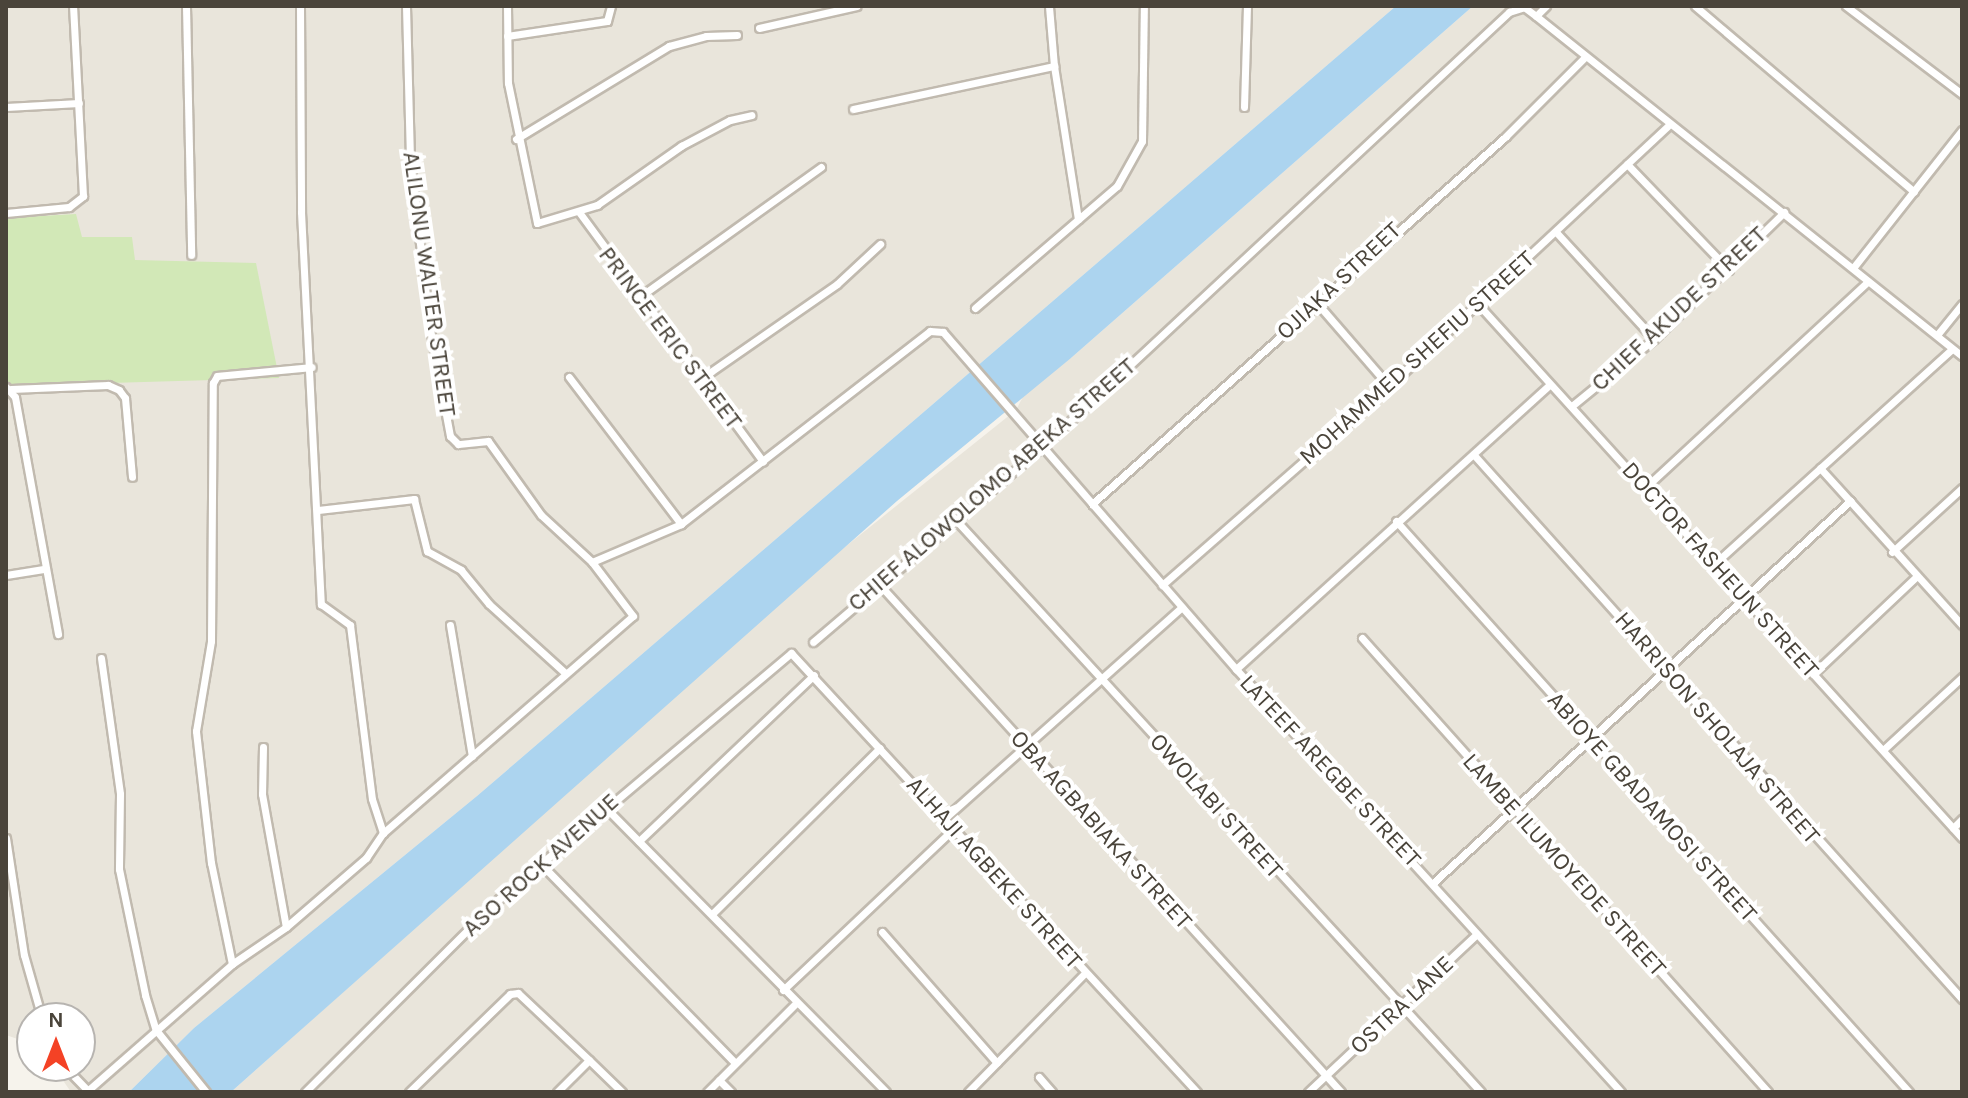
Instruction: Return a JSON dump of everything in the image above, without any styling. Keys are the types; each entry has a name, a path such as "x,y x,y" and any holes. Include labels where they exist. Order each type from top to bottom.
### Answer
{"street":[{"path":"6,213 69,207 79,202 79,103 73,6"},
{"path":"186,6 191,255"},
{"path":"300,6 301,226 312,367 321,604 350,625 370,786 383,833"},
{"name":"ALILONU WALTER STREET","path":"406,6 410,159 430,329 450,436 458,444 488,441 541,515 592,562 633,616 565,673"},
{"path":"507,6 516,139 534,220 541,223 579,212 615,194 681,146 730,120 751,115"},
{"path":"507,36 607,21 611,6"},
{"path":"759,28 857,6"},
{"path":"1049,6 1054,66 1078,219"},
{"path":"975,308 1117,186 1142,141 1144,6"},
{"path":"1244,107 1247,6"},
{"path":"1546,6 1536,16 1668,126 1784,212 1962,356"},
{"path":"1695,6 1914,192"},
{"path":"1846,6 1962,94"},
{"name":"CHIEF ALOWOLOMO ABEKA STREET","path":"813,642 954,518 1041,448 1513,8 1524,7 1536,16"},
{"path":"516,139 669,46 706,36 737,35"},
{"name":"OJIAKA STREET","path":"1092,504 1505,137 1585,57"},
{"path":"853,109 1054,66"},
{"path":"6,107 79,103"},
{"name":"MOHAMMED SHEFIU STREET","path":"1162,585 1389,386 1668,126"},
{"path":"1853,268 1962,130"},
{"path":"1627,164 1729,270"},
{"path":"638,298 821,167"},
{"name":"PRINCE ERIC STREET","path":"579,212 638,298 763,462"},
{"name":"CHIEF AKUDE STREET","path":"1573,405 1654,339 1729,270 1784,212"},
{"path":"1556,232 1654,339"},
{"path":"699,380 837,284 880,244"},
{"path":"1647,486 1868,281"},
{"path":"1317,303 1389,386"},
{"name":"DOCTOR FASHEUN STREET","path":"1477,303 1548,386 1573,405 1713,565 1962,838"},
{"path":"1937,335 1962,304"},
{"name":"LATEEF AREGBE STREET","path":"763,462 930,331 943,332 963,351 1022,427 1236,669 1621,1092"},
{"path":"1713,565 1952,349"},
{"path":"232,964 211,863 196,731 211,641 213,383 217,376 312,367"},
{"path":"569,377 681,524"},
{"path":"58,634 9,388 108,385 119,390 125,398 132,477"},
{"path":"1236,669 1548,386"},
{"name":"HARRISON SHOLAJA STREET","path":"1474,455 1962,999"},
{"path":"592,562 681,524 763,462"},
{"path":"1820,468 1892,552 1962,625"},
{"path":"1892,552 1962,488"},
{"path":"87,1092 232,964 286,927 366,858 383,833 565,673 489,604 461,570 427,551 414,499 318,510"},
{"path":"1433,883 1747,600 1850,501"},
{"name":"OWOLABI STREET","path":"954,518 1400,1008 1481,1092"},
{"name":"ABIOYE GBADAMOSI STREET","path":"1396,521 1909,1092"},
{"path":"6,575 44,569"},
{"path":"1813,674 1916,577"},
{"name":"OBA AGBABIAKA STREET","path":"878,583 1341,1092"},
{"path":"945,818 1182,607"},
{"path":"450,625 472,756"},
{"name":"LAMBE ILUMOYEDE STREET","path":"1362,638 1768,1092"},
{"name":"ALHAJI AGBEKE STREET","path":"791,653 1197,1092"},
{"name":"ASO ROCK AVENUE","path":"305,1092 333,1058 541,864 791,653"},
{"path":"101,658 120,794 119,869 156,1030 206,1092"},
{"path":"639,841 814,675"},
{"path":"1883,750 1962,677"},
{"path":"263,747 262,794 286,927"},
{"path":"712,914 880,748"},
{"path":"605,807 886,1092"},
{"path":"1953,828 1962,819"},
{"path":"783,990 953,829"},
{"path":"6,838 24,955 37,1002"},
{"path":"541,864 734,1062"},
{"path":"882,932 997,1063"},
{"name":"OSTRA LANE","path":"1308,1092 1477,934"},
{"path":"968,1092 1085,973"},
{"path":"409,1092 510,994 518,993 622,1092"},
{"path":"707,1092 796,1003"},
{"path":"557,1092 589,1060"},
{"path":"1039,1077 1052,1092"},
{"path":"719,1080 731,1092"}],"shaded area":[{"path":"6,6 1396,6 477,796 194,1028 129,1092 71,1092 64,1082 96,1082 96,1002 16,1002 16,1038 6,1035"},
{"path":"1473,6 1962,6 1962,1092 231,1092 810,575 1016,410 1036,372 1071,358"}],"green space":[{"path":"76,214 82,237 132,237 135,260 256,263 279,378 6,386 6,218"}],"water":[{"path":"1396,6 1473,6 1071,358 897,501 231,1092 129,1092 194,1028 477,796"}]}
